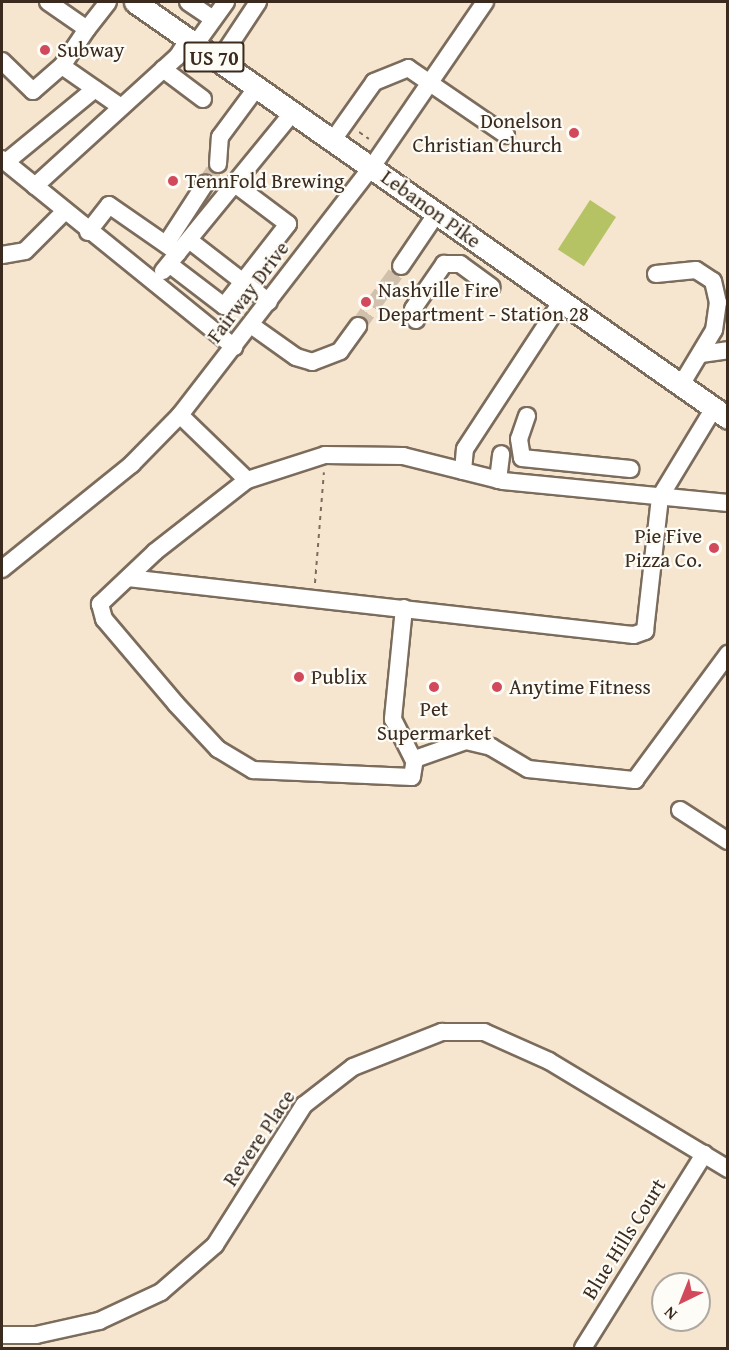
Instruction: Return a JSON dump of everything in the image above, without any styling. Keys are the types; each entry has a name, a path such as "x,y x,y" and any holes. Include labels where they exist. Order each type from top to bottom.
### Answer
{"main road":[{"name":"Lebanon Pike","path":"148,5 192,42 681,386 723,412"}],"street":[{"path":"48,2 87,29"},
{"path":"2,61 33,91 62,66 108,2"},
{"path":"188,2 213,19"},
{"path":"35,186 192,42 226,2"},
{"path":"219,61 258,2"},
{"name":"Fairway Drive","path":"2,569 132,464 180,415 372,167 484,2"},
{"path":"62,66 121,107"},
{"path":"333,140 374,82 408,68 506,135"},
{"path":"163,69 203,99"},
{"path":"218,164 220,137 257,87"},
{"path":"95,89 4,160 88,232 234,347"},
{"path":"171,254 189,240 293,112"},
{"path":"153,283 171,254 205,184"},
{"path":"88,232 109,205 171,254 224,306 288,224 235,184"},
{"path":"2,255 25,251 64,212"},
{"path":"401,266 437,213"},
{"path":"189,240 269,302"},
{"path":"416,320 413,309 444,264 460,264 492,287"},
{"path":"656,274 696,270 713,281 717,318 701,354 681,386"},
{"path":"463,471 465,449 562,301"},
{"path":"251,325 296,357 312,362 340,351 358,326"},
{"path":"701,354 728,350"},
{"path":"128,578 634,634 645,631 660,497 723,412"},
{"path":"180,415 247,480"},
{"path":"527,416 519,439 522,458 630,469"},
{"path":"404,608 393,719 414,761 412,777 254,770 218,749 104,619 100,604 128,578 247,480 278,467 347,453 435,461 498,480 728,502"},
{"path":"498,480 501,454"},
{"path":"414,761 466,741 491,747 528,769 635,780 728,654"},
{"path":"680,810 728,841"},
{"name":"Revere Place","path":"2,1335 36,1335 99,1321 160,1292 215,1245 304,1105 353,1067 442,1032 484,1032 549,1061 728,1169"},
{"name":"Blue Hills Court","path":"583,1348 704,1154"}],"path":[{"path":"314,597 325,465"}],"green space":[{"path":"590,200 616,217 584,266 558,249"}],"tunnel":[{"path":"205,184 218,164"},
{"path":"358,326 401,266"}],"place":[{"name":"Subway","path":"45,50"},
{"name":"Donelson Christian Church","path":"574,133"},
{"name":"TennFold Brewing","path":"173,181"},
{"name":"Nashville Fire Department - Station 28","path":"366,302"},
{"name":"Pie Five Pizza Co.","path":"714,548"},
{"name":"Publix","path":"299,677"},
{"name":"Pet Supermarket","path":"434,687"},
{"name":"Anytime Fitness","path":"497,687"}]}
